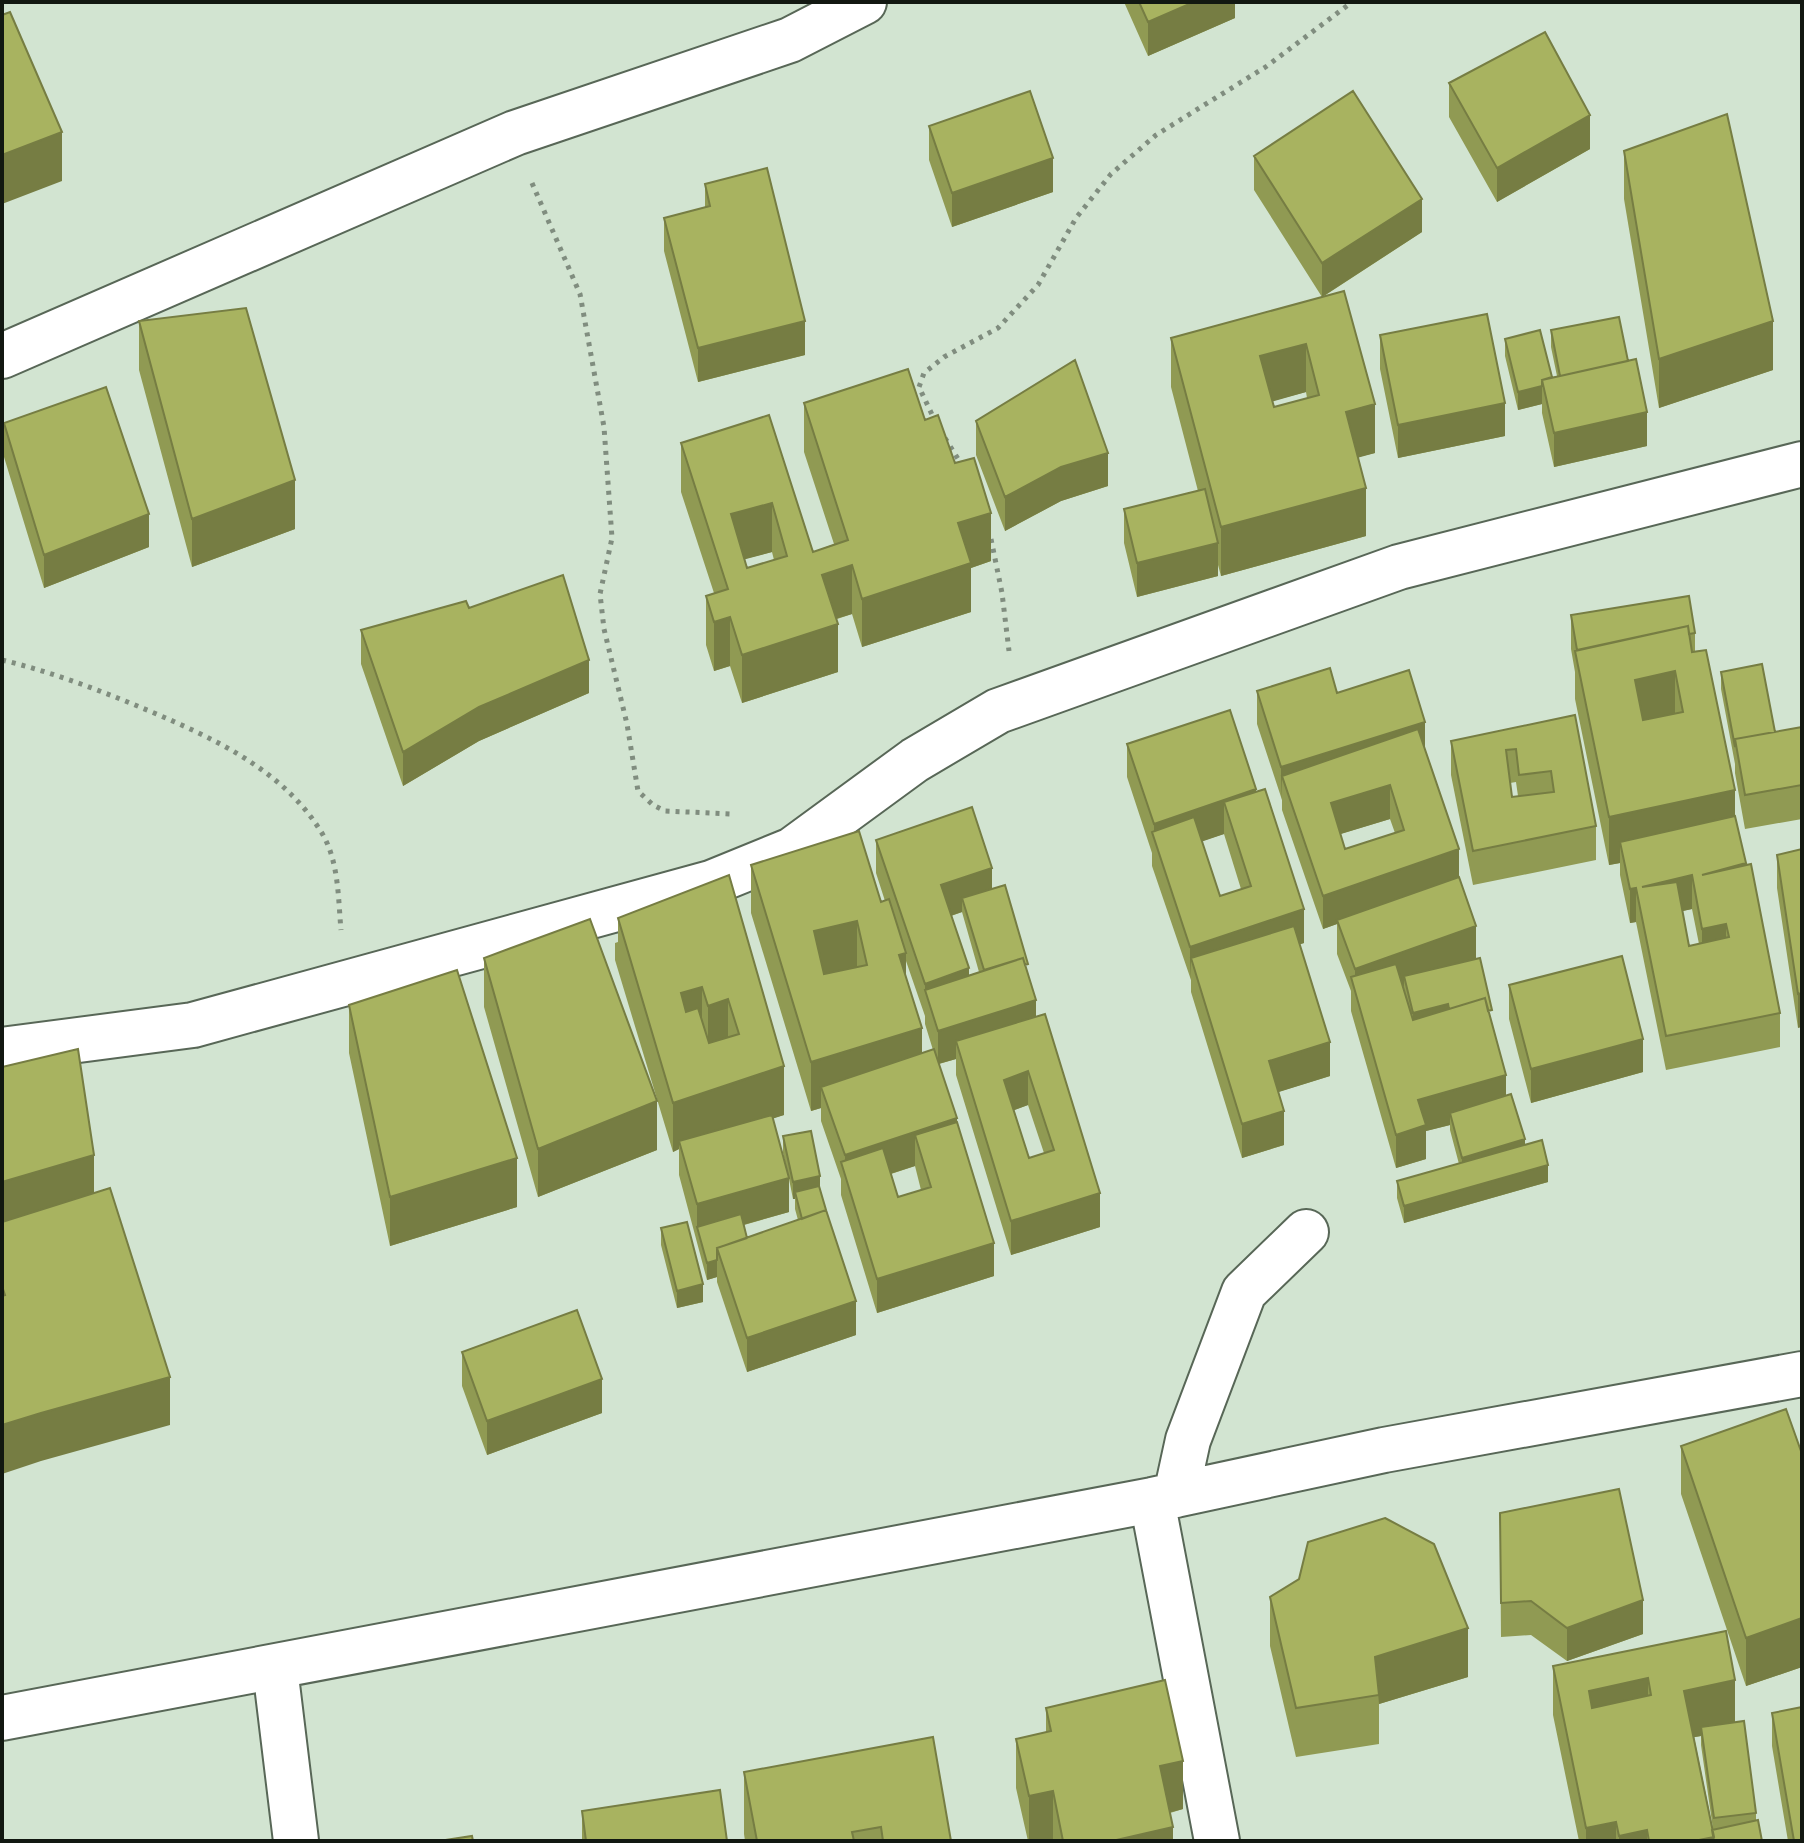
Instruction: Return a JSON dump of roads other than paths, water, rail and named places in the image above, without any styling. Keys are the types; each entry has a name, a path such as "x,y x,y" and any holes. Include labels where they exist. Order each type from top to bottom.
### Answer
{"street":[{"path":"2,356 515,133 790,40 864,2"},
{"path":"2,1050 193,1025 711,883 792,850 915,760 998,711 1399,567 1802,464"},
{"path":"1217,1841 1164,1497 1244,1292 1306,1232"},
{"path":"2,1718 1164,1497 1384,1450 1802,1374"},
{"path":"275,1668 296,1841"}]}
